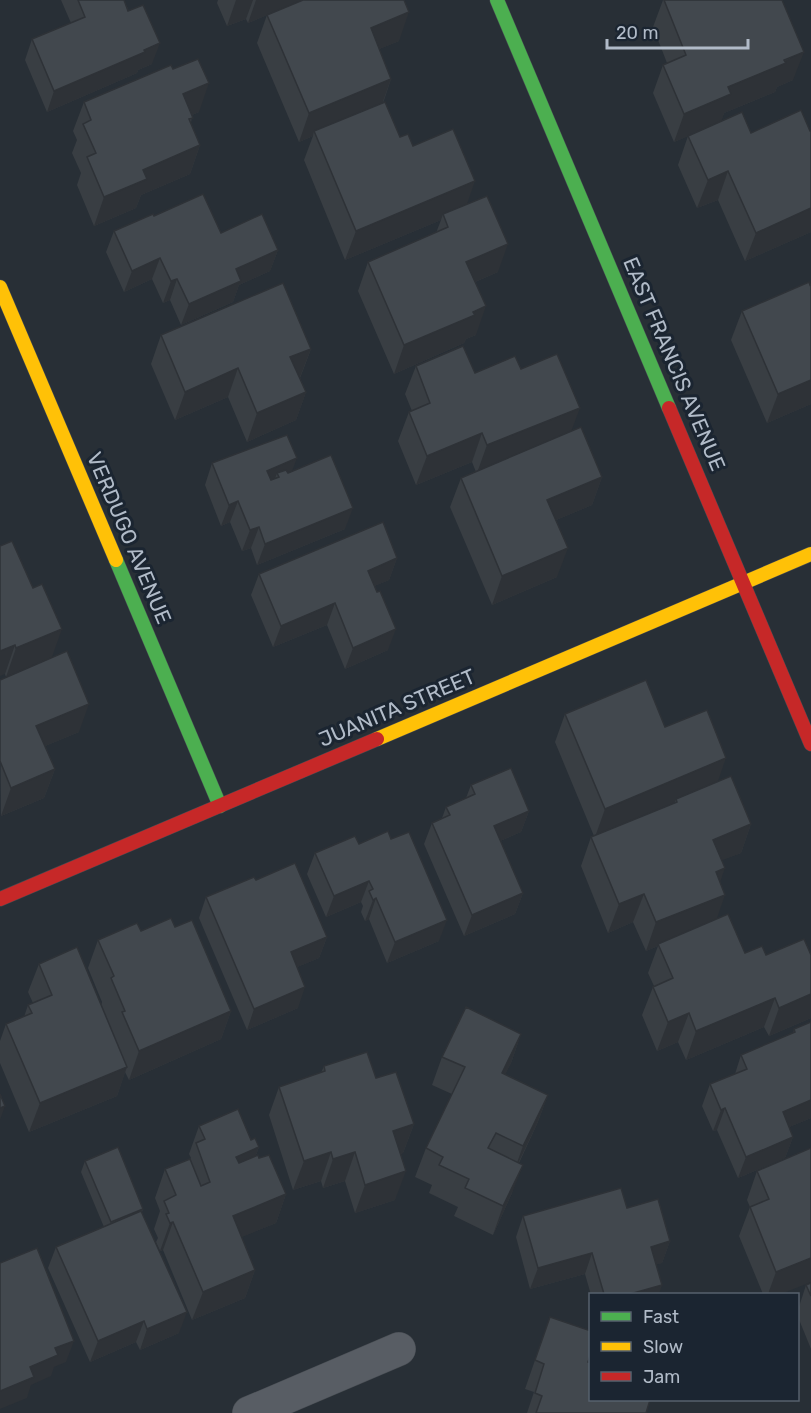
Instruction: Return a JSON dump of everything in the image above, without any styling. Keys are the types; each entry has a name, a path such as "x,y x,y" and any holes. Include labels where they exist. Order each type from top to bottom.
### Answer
{"street":[{"name":"EAST FRANCIS AVENUE","path":"497,0 811,744"},
{"name":"VERDUGO AVENUE","path":"0,287 220,806"},
{"name":"JUANITA STREET","path":"0,899 811,554"},
{"path":"249,1413 399,1349"}],"building":[{"path":"78,0 124,0 128,11 143,5 160,43 144,50 145,52 54,91 32,39 85,17"},
{"path":"303,0 404,0 409,12 371,28 391,79 309,113 267,15"},
{"path":"664,0 782,0 804,52 784,60 786,63 728,87 731,94 684,114 663,65 686,55"},
{"path":"198,59 209,83 183,94 193,118 189,119 200,145 143,170 147,179 104,197 87,157 96,153 83,124 91,120 84,102 171,65 173,69"},
{"path":"385,102 400,137 408,134 413,146 453,129 475,181 356,231 314,131"},
{"path":"801,110 811,131 811,208 756,233 728,171 708,180 688,136 742,112 751,133"},
{"path":"203,194 221,233 262,214 278,250 236,269 241,281 189,304 177,279 171,281 160,258 132,271 114,231"},
{"path":"487,196 508,244 466,262 486,306 473,312 475,315 404,345 368,262 448,227 443,214"},
{"path":"809,282 811,284 811,380 778,394 742,311"},
{"path":"283,283 311,349 290,357 306,392 257,413 238,368 185,392 161,335"},
{"path":"463,346 475,373 515,356 521,369 557,354 580,408 487,445 482,433 427,456 409,412 430,403 416,366"},
{"path":"581,427 602,477 547,500 568,548 502,576 461,478"},
{"path":"287,435 297,458 267,471 271,480 279,477 277,473 286,470 288,473 331,455 353,508 265,544 259,527 250,530 238,501 229,505 212,463"},
{"path":"383,522 397,558 368,571 377,592 380,591 396,629 353,648 335,603 281,626 259,574"},
{"path":"12,541 33,588 42,584 62,629 16,648 15,645 0,651 0,546"},
{"path":"67,651 89,704 36,726 55,769 11,788 0,761 0,680"},
{"path":"646,680 665,727 707,710 726,758 605,809 565,714"},
{"path":"511,768 529,811 494,826 523,893 472,915 432,823 450,815 446,807 475,794 471,785"},
{"path":"731,776 751,824 713,840 725,868 716,872 725,895 656,922 644,894 619,904 591,837 677,802 676,799"},
{"path":"388,831 391,839 409,832 447,920 395,942 376,898 373,900 369,891 373,889 369,881 334,896 315,853 355,836 359,844"},
{"path":"295,863 327,937 291,952 305,987 254,1009 206,897 254,877 256,880"},
{"path":"728,914 745,953 762,946 766,955 804,939 811,955 811,994 779,1008 775,998 696,1031 689,1013 668,1022 653,987 673,978 658,944"},
{"path":"171,918 175,927 192,920 231,1011 139,1051 122,1012 125,1011 111,978 114,976 98,940 137,923 141,931"},
{"path":"77,947 127,1067 40,1103 6,1024 32,1013 28,1005 52,995 39,964"},
{"path":"466,1007 521,1034 502,1073 548,1095 523,1146 496,1133 488,1148 523,1165 503,1206 465,1188 469,1179 439,1165 443,1157 426,1148 465,1067 442,1057"},
{"path":"811,1022 811,1100 783,1112 793,1137 746,1157 725,1108 721,1110 710,1084 747,1069 741,1055 795,1032 794,1029"},
{"path":"367,1052 376,1078 396,1072 414,1124 393,1131 406,1171 365,1185 355,1152 333,1159 331,1152 304,1161 279,1087 325,1071 324,1066"},
{"path":"0,1094 5,1106 0,1108"},
{"path":"238,1109 251,1140 255,1138 259,1147 236,1157 239,1163 258,1155 259,1158 269,1155 286,1194 233,1216 255,1270 203,1292 173,1222 170,1223 166,1214 169,1213 164,1201 176,1195 165,1169 190,1159 201,1186 210,1182 196,1143 205,1139 199,1126"},
{"path":"118,1147 143,1209 111,1222 85,1161"},
{"path":"811,1148 811,1258 776,1272 750,1207 769,1199 757,1171"},
{"path":"621,1188 627,1208 658,1199 670,1241 651,1247 662,1285 634,1293 604,1293 592,1253 538,1268 523,1216"},
{"path":"141,1211 187,1312 147,1329 144,1321 98,1341 56,1247"},
{"path":"37,1248 74,1341 55,1348 58,1355 30,1367 34,1377 0,1391 0,1263"},
{"path":"811,1283 811,1296 806,1285"},
{"path":"550,1317 589,1330 589,1401 650,1401 646,1413 536,1413 542,1396 535,1393 544,1364 535,1360"}],"traffic: fast":[{"path":"497,0 669,408"},
{"path":"116,560 220,806"}],"traffic: slow":[{"path":"0,287 116,560"},
{"path":"377,739 811,554"}],"traffic: jam":[{"path":"669,408 811,744"},
{"path":"0,899 377,739"}]}
